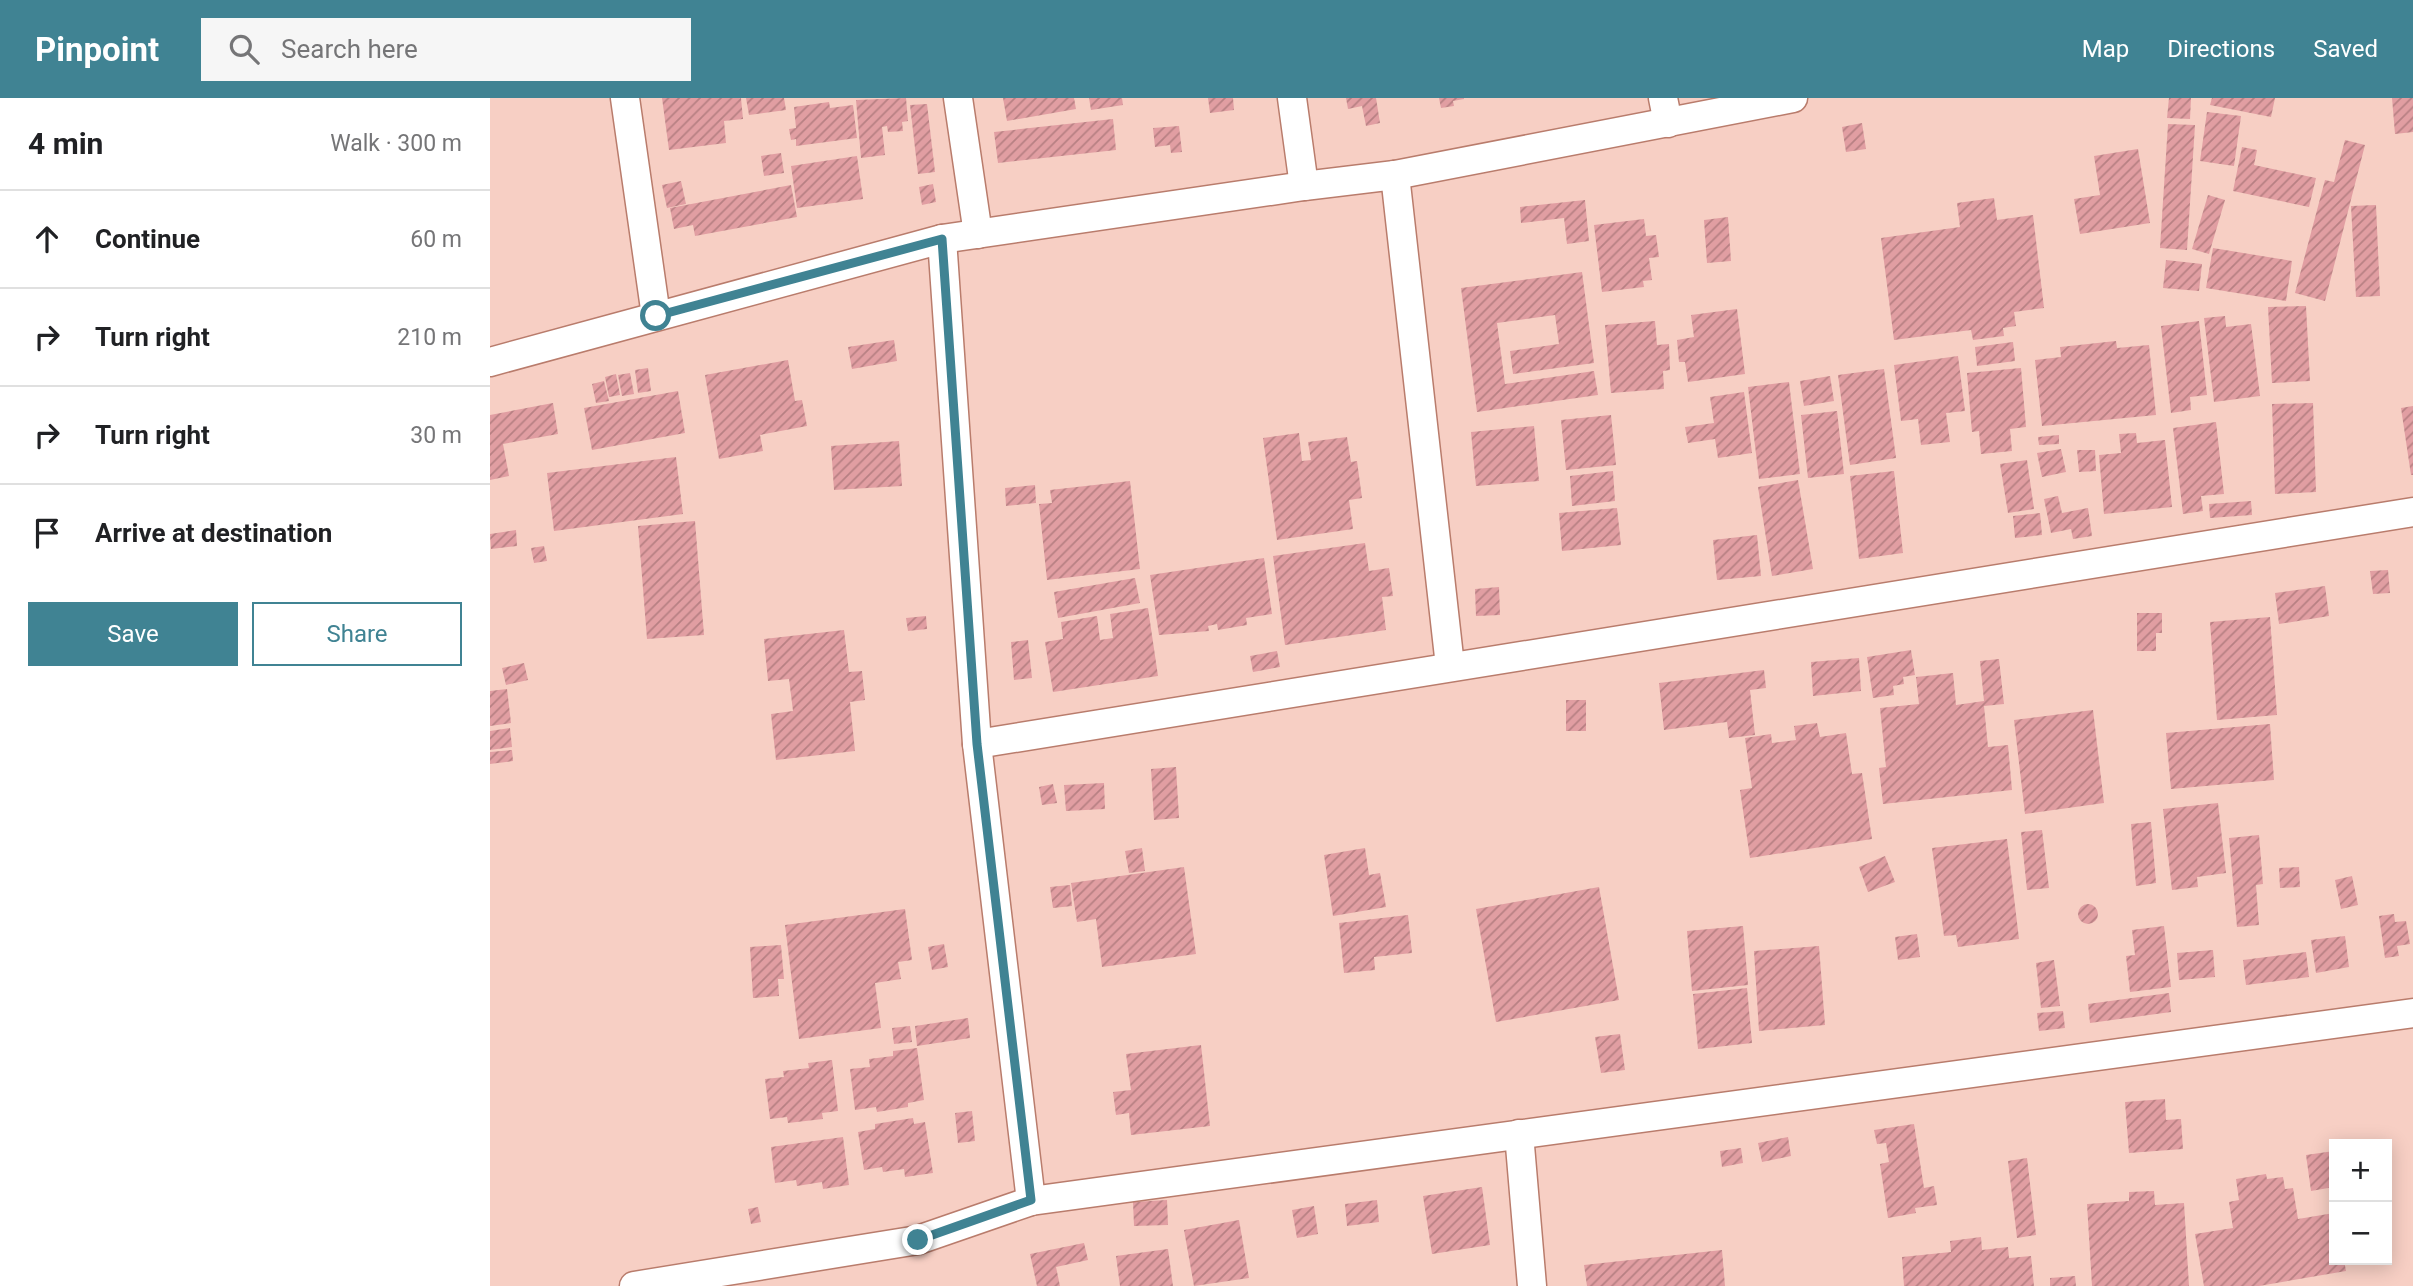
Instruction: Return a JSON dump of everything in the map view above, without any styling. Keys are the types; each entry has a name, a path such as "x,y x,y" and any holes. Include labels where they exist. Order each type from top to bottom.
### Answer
{"street":[{"path":"625,98 656,316"},
{"path":"958,98 978,233"},
{"path":"1292,98 1304,186"},
{"path":"490,362 942,239 1395,175 1665,110 1793,98"},
{"path":"1395,175 1450,666"},
{"path":"942,239 977,744 1031,1200"},
{"path":"977,744 2413,512"},
{"path":"634,1286 918,1240 1031,1200 2413,1013"},
{"path":"1519,1134 1532,1286"}],"building":[{"path":"662,98 741,98 743,119 724,121 726,143 669,150"},
{"path":"746,98 784,98 786,110 749,115"},
{"path":"906,98 908,121 902,122 903,131 888,132 887,126 882,127 885,155 861,158 856,100"},
{"path":"1003,98 1074,98 1076,109 1007,121"},
{"path":"1089,98 1122,98 1123,105 1091,110"},
{"path":"1208,98 1233,98 1234,110 1210,113"},
{"path":"1346,98 1376,98 1380,123 1366,126 1362,106 1348,109"},
{"path":"1439,98 1464,99 1453,101 1454,106 1441,108"},
{"path":"2169,98 2191,98 2190,119 2167,118"},
{"path":"2212,98 2275,98 2271,117 2210,105"},
{"path":"2392,98 2413,98 2413,132 2395,134"},
{"path":"829,102 830,108 853,105 857,138 796,146 796,139 791,140 789,129 796,128 794,107"},
{"path":"927,104 935,172 918,174 910,105"},
{"path":"2207,112 2241,116 2234,166 2200,161"},
{"path":"1113,119 1116,150 998,163 994,132"},
{"path":"1862,123 1866,149 1846,152 1842,127"},
{"path":"2168,124 2195,125 2187,250 2160,248"},
{"path":"1179,126 1182,152 1171,153 1170,145 1155,147 1153,128"},
{"path":"2345,140 2365,145 2325,301 2295,293 2325,180 2334,182"},
{"path":"2242,147 2257,150 2254,165 2316,178 2309,207 2233,191"},
{"path":"2138,149 2150,223 2080,234 2074,199 2100,195 2094,156"},
{"path":"781,153 784,173 764,176 761,156"},
{"path":"857,156 863,199 797,208 791,166"},
{"path":"681,181 686,204 667,208 662,185"},
{"path":"933,184 936,202 922,205 919,187"},
{"path":"791,185 797,217 695,236 693,225 674,229 670,208"},
{"path":"2208,195 2225,200 2209,254 2192,249"},
{"path":"1994,198 1997,220 2033,215 2044,308 2014,312 2016,326 2003,328 2004,336 1973,340 1971,330 1894,340 1881,238 1960,227 1957,203"},
{"path":"1585,200 1589,241 1567,244 1564,218 1521,223 1520,207"},
{"path":"2376,205 2380,296 2356,297 2351,206"},
{"path":"1728,217 1731,261 1707,263 1704,220"},
{"path":"1644,219 1646,236 1656,235 1659,257 1649,258 1652,280 1643,281 1644,287 1602,292 1594,225"},
{"path":"2213,248 2292,261 2286,301 2206,288"},
{"path":"2166,260 2202,264 2199,291 2163,288"},
{"path":"1582,272 1594,363 1513,374 1510,351 1559,344 1555,315 1497,323 1505,384 1594,371 1598,395 1477,412 1461,288"},
{"path":"2306,306 2310,381 2272,383 2268,307"},
{"path":"1737,309 1745,374 1688,382 1685,362 1679,362 1677,340 1694,337 1691,315"},
{"path":"2225,316 2226,327 2251,324 2260,396 2214,402 2204,318"},
{"path":"1655,321 1657,345 1669,344 1670,370 1663,371 1664,389 1611,393 1605,325"},
{"path":"2199,321 2207,395 2190,397 2191,410 2171,413 2161,326"},
{"path":"894,340 897,361 852,369 848,347"},
{"path":"2116,341 2117,348 2149,345 2156,415 2042,426 2035,360 2061,357 2060,347"},
{"path":"2013,342 2015,361 1977,366 1975,347"},
{"path":"1958,356 1965,411 1946,413 1950,442 1921,445 1918,419 1901,421 1894,365"},
{"path":"788,360 795,401 802,400 807,426 760,435 763,451 719,459 705,375"},
{"path":"648,368 651,391 638,393 635,370"},
{"path":"2021,368 2026,427 2010,429 2012,451 1981,454 1979,431 1972,432 1967,373"},
{"path":"1884,369 1896,458 1850,465 1838,375"},
{"path":"630,373 634,394 622,396 618,375"},
{"path":"616,374 620,395 609,397 605,377"},
{"path":"1830,376 1834,401 1804,406 1800,381"},
{"path":"604,381 609,401 596,403 592,384"},
{"path":"1789,382 1800,474 1759,479 1748,387"},
{"path":"678,391 685,433 592,450 584,408"},
{"path":"1744,392 1752,453 1718,458 1715,439 1688,443 1685,427 1714,423 1710,397"},
{"path":"553,403 558,434 503,444 509,476 490,480 490,415"},
{"path":"2313,403 2316,492 2275,494 2272,404"},
{"path":"2413,406 2413,475 2411,475 2401,408"},
{"path":"1837,411 1844,474 1808,478 1801,415"},
{"path":"1611,415 1616,465 1566,470 1561,420"},
{"path":"2216,422 2224,494 2201,496 2203,511 2183,514 2173,428"},
{"path":"1534,426 1539,481 1476,486 1471,432"},
{"path":"1299,433 1302,461 1311,460 1308,442 1347,437 1351,462 1357,461 1362,498 1349,500 1353,529 1277,540 1263,438"},
{"path":"2136,433 2137,443 2165,440 2172,507 2104,514 2099,455 2121,453 2119,434"},
{"path":"2059,435 2059,444 2039,445 2038,437"},
{"path":"899,441 902,486 834,490 831,446"},
{"path":"2061,449 2066,472 2042,477 2037,453"},
{"path":"2077,450 2095,450 2096,471 2079,472"},
{"path":"676,457 683,514 554,531 547,473"},
{"path":"2027,460 2034,509 2008,513 2000,464"},
{"path":"1613,471 1615,501 1572,506 1570,476"},
{"path":"1894,471 1903,553 1859,559 1850,476"},
{"path":"1798,480 1813,569 1772,576 1758,487"},
{"path":"1130,481 1140,569 1047,580 1039,504 1052,503 1050,490"},
{"path":"1035,485 1036,503 1006,506 1005,488"},
{"path":"2058,496 2062,513 2088,508 2092,536 2073,539 2071,529 2051,533 2044,499"},
{"path":"2251,501 2252,515 2210,518 2209,504"},
{"path":"1617,508 1621,545 1562,551 1559,513"},
{"path":"2040,513 2042,535 2015,538 2013,516"},
{"path":"695,521 704,635 647,639 638,526"},
{"path":"516,530 517,546 491,549 490,534"},
{"path":"1757,535 1761,576 1717,580 1713,540"},
{"path":"1365,543 1369,571 1389,568 1393,596 1382,597 1386,630 1285,645 1273,556"},
{"path":"544,546 547,561 534,563 531,548"},
{"path":"1264,558 1272,614 1246,618 1247,625 1218,630 1217,624 1208,626 1209,631 1159,635 1150,575"},
{"path":"2388,570 2390,593 2373,594 2370,571"},
{"path":"1135,578 1140,603 1058,618 1054,592"},
{"path":"2325,586 2329,616 2279,624 2275,593"},
{"path":"1499,587 1500,615 1476,616 1475,589"},
{"path":"1148,608 1158,676 1053,692 1045,642 1063,639 1061,622 1097,616 1100,640 1113,638 1110,614"},
{"path":"2137,613 2162,613 2162,633 2156,633 2156,651 2137,651"},
{"path":"926,616 927,629 908,631 906,618"},
{"path":"2270,617 2277,715 2217,720 2210,622"},
{"path":"844,630 849,672 862,671 865,700 850,702 855,751 776,760 771,714 793,711 789,679 768,681 764,639"},
{"path":"1028,640 1032,678 1014,680 1011,642"},
{"path":"1911,650 1915,675 1903,677 1904,684 1893,686 1894,695 1873,698 1867,657"},
{"path":"1277,651 1280,667 1253,672 1250,656"},
{"path":"1859,658 1861,691 1813,696 1811,662"},
{"path":"1999,659 2004,704 1984,706 1988,747 2008,745 2012,790 1883,804 1879,768 1886,767 1880,708 1919,704 1916,677 1953,673 1956,705 1984,701 1980,661"},
{"path":"524,663 528,680 506,685 502,668"},
{"path":"1764,670 1766,688 1750,690 1755,735 1729,738 1727,722 1664,730 1659,683"},
{"path":"507,689 511,723 490,726 490,691"},
{"path":"1566,700 1586,700 1586,731 1566,731"},
{"path":"2093,710 2104,803 2025,814 2014,720"},
{"path":"1817,723 1820,737 1846,733 1852,774 1862,773 1872,839 1750,858 1740,790 1752,788 1745,738 1771,734 1772,743 1796,740 1794,726"},
{"path":"2270,724 2274,780 2171,789 2166,733"},
{"path":"510,728 512,747 490,750 490,731"},
{"path":"512,750 513,761 490,764 490,752"},
{"path":"1176,767 1179,818 1154,820 1151,769"},
{"path":"1104,783 1105,809 1066,811 1064,785"},
{"path":"1053,784 1057,803 1042,805 1039,787"},
{"path":"2218,803 2226,873 2197,877 2198,887 2172,890 2163,809"},
{"path":"2151,822 2156,883 2136,886 2131,824"},
{"path":"2042,830 2049,888 2027,890 2021,832"},
{"path":"2259,835 2263,884 2256,885 2259,925 2237,927 2229,838"},
{"path":"2007,839 2019,939 1958,947 1956,935 1944,936 1932,848"},
{"path":"1142,848 1145,871 1129,873 1125,851"},
{"path":"1365,848 1369,875 1380,873 1386,907 1333,916 1324,855"},
{"path":"1885,856 1895,882 1868,892 1859,867"},
{"path":"1184,867 1196,954 1102,967 1096,919 1077,922 1071,883"},
{"path":"2299,867 2300,887 2280,888 2279,868"},
{"path":"2352,876 2358,905 2341,909 2335,880"},
{"path":"1070,885 1072,906 1053,908 1050,887"},
{"path":"1599,887 1619,1000 1496,1022 1476,909"},
{"path":"2084,904 2092,904 2098,914 2092,924 2084,924 2078,918 2078,910"},
{"path":"905,909 912,960 898,962 901,979 875,983 881,1028 799,1039 785,925"},
{"path":"2394,914 2395,922 2406,921 2410,944 2397,946 2399,956 2385,958 2379,916"},
{"path":"1408,915 1412,953 1374,957 1375,970 1344,973 1339,923"},
{"path":"1743,926 1748,985 1692,991 1687,931"},
{"path":"2164,926 2171,987 2130,992 2126,956 2135,955 2132,930"},
{"path":"1917,934 1920,957 1898,960 1895,937"},
{"path":"2345,936 2349,967 2316,973 2311,940"},
{"path":"944,944 948,967 932,970 928,947"},
{"path":"781,945 784,979 778,979 779,996 753,998 750,947"},
{"path":"1819,946 1825,1025 1759,1031 1754,951"},
{"path":"2213,950 2215,977 2179,980 2177,953"},
{"path":"2306,952 2309,977 2246,985 2243,960"},
{"path":"2054,960 2060,1006 2041,1008 2036,963"},
{"path":"1747,988 1752,1043 1698,1049 1693,994"},
{"path":"2169,993 2171,1012 2090,1023 2088,1004"},
{"path":"2063,1011 2065,1028 2039,1031 2037,1013"},
{"path":"968,1018 970,1038 917,1046 915,1026"},
{"path":"910,1026 912,1042 894,1044 892,1028"},
{"path":"1620,1034 1625,1070 1601,1073 1595,1037"},
{"path":"1201,1045 1210,1126 1131,1135 1129,1113 1116,1115 1113,1092 1131,1090 1126,1054"},
{"path":"917,1048 924,1100 908,1103 908,1107 877,1112 876,1107 855,1110 850,1069 870,1067 869,1059 893,1056 893,1051"},
{"path":"832,1060 838,1111 822,1113 823,1119 788,1123 787,1117 770,1119 765,1079 784,1077 783,1071 809,1068 808,1063"},
{"path":"2165,1099 2166,1120 2181,1119 2183,1149 2129,1153 2125,1102"},
{"path":"972,1111 975,1141 958,1143 955,1113"},
{"path":"913,1118 914,1124 925,1122 933,1173 905,1177 904,1169 883,1172 882,1167 864,1170 858,1132 875,1129 875,1124"},
{"path":"1914,1124 1924,1188 1934,1186 1937,1205 1915,1208 1916,1213 1888,1218 1880,1164 1889,1162 1886,1143 1877,1144 1874,1130"},
{"path":"843,1137 849,1185 823,1189 822,1182 797,1186 796,1180 775,1183 771,1147"},
{"path":"1788,1137 1791,1156 1762,1162 1758,1143"},
{"path":"1741,1148 1743,1163 1722,1167 1720,1151"},
{"path":"2329,1152 2329,1188 2311,1191 2306,1155"},
{"path":"2027,1158 2036,1235 2017,1238 2008,1161"},
{"path":"2266,1174 2267,1179 2283,1177 2285,1189 2293,1188 2298,1219 2329,1214 2329,1265 2345,1265 2346,1271 2259,1286 2204,1286 2195,1234 2233,1228 2229,1202 2239,1200 2236,1179"},
{"path":"1482,1187 1490,1245 1432,1254 1423,1196"},
{"path":"2154,1191 2155,1205 2184,1203 2189,1286 2092,1286 2087,1204 2129,1201 2129,1192"},
{"path":"1167,1200 1168,1225 1134,1226 1133,1202"},
{"path":"1377,1200 1379,1222 1347,1226 1345,1204"},
{"path":"1314,1206 1318,1234 1297,1238 1292,1210"},
{"path":"758,1207 761,1222 751,1224 748,1209"},
{"path":"1239,1220 1249,1278 1194,1286 1184,1230"},
{"path":"1981,1237 1982,1250 2008,1247 2009,1258 2031,1256 2034,1286 1904,1286 1902,1257 1951,1252 1950,1241"},
{"path":"1084,1243 1088,1260 1056,1267 1060,1286 1037,1286 1030,1254"},
{"path":"1168,1249 1173,1286 1120,1286 1116,1256"},
{"path":"1722,1250 1725,1286 1587,1286 1584,1265"},
{"path":"2075,1276 2076,1286 2050,1286 2050,1278"}],"route":[{"path":"656,316 942,239 977,744 1031,1200 918,1240"}]}
